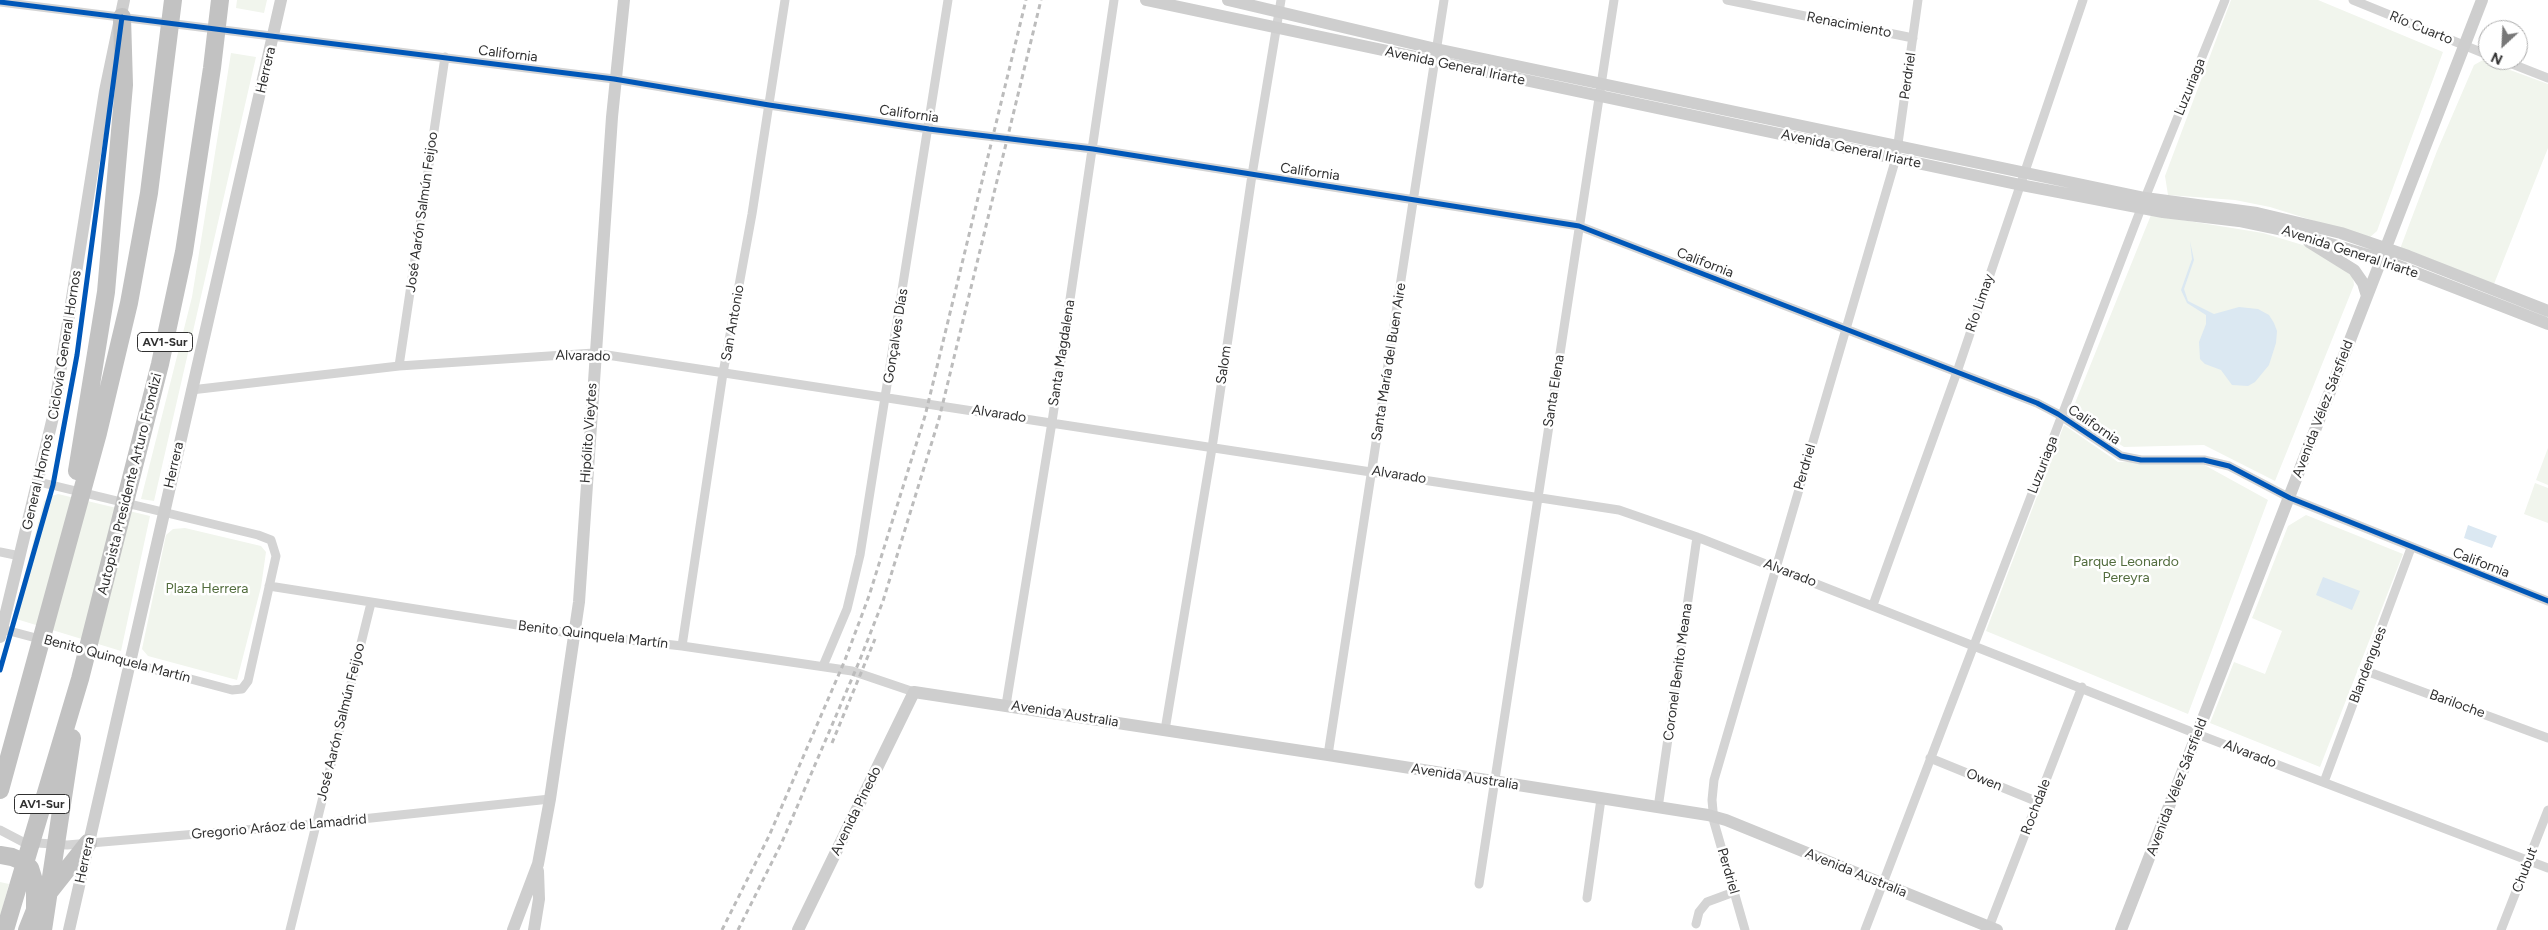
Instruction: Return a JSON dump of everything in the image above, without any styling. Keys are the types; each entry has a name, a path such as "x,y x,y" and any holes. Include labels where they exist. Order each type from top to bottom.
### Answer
{"highway":[{"name":"AV1-Sur","path":"0,790 100,424 129,302 150,183 173,0"},
{"name":"Autopista Presidente Arturo Frondizi","path":"5,930 80,678 173,306 195,185 220,0"},
{"path":"61,566 102,320 124,85 123,9"},
{"path":"43,930 80,678"},
{"path":"0,756 22,707"},
{"path":"27,930 35,910 88,843"},
{"path":"0,855 12,857 30,868 35,884 35,910"}],"main road":[{"name":"Herrera","path":"69,930 281,0"},
{"name":"Hipólito Vieytes","path":"513,930 538,864 550,799 575,634 614,79 624,0"},
{"name":"Avenida General Iriarte","path":"1146,0 1434,62 1600,90 1899,145 2025,173 2143,203 2257,213 2341,233 2383,254 2548,324"},
{"name":"Avenida General Iriarte","path":"1228,0 1280,6 1436,49 1600,90 1896,158 2021,185 2143,203 2272,227 2383,254 2548,312"},
{"name":"Avenida Vélez Sársfield","path":"2121,930 2482,0"},
{"name":"General Hornos","path":"1,633 39,482 53,417 106,91 123,9"},
{"path":"2272,227 2317,246 2347,264 2359,276 2367,296"},
{"name":"Avenida Australia","path":"914,692 1328,754 1713,816 1993,928"},
{"name":"Avenida Pinedo","path":"798,930 914,692"},
{"name":"Hipólito Vieytes","path":"534,930 538,899 538,864"}],"street":[{"name":"San Antonio","path":"682,646 724,373 752,214 785,0"},
{"name":"Gonçalves Días","path":"823,666 844,616 855,582 929,129 948,0"},
{"name":"Santa Magdalena","path":"1006,705 1052,422 1114,0"},
{"name":"Santa María del Buen Aire","path":"1328,754 1444,0"},
{"name":"Santa Elena","path":"1479,884 1614,0"},
{"name":"Renacimiento","path":"1727,0 1913,38"},
{"name":"Perdriel","path":"1745,930 1713,816 1712,794 1714,780 1896,158 1918,0"},
{"name":"Río Limay","path":"1874,605 2021,185 2083,0"},
{"name":"Luzuriaga","path":"1865,930 2143,203 2224,0"},
{"name":"Río Cuarto","path":"2353,0 2478,50"},
{"name":"California","path":"0,2 123,9 274,36 614,79 929,129 1093,149 1579,226 2037,404 2062,416 2114,452 2125,457 2141,460 2216,462 2235,468 2290,498 2412,548 2548,600"},
{"name":"Salom","path":"1166,730 1212,448 1252,175 1280,6"},
{"name":"José Aarón Salmún Feijoo","path":"399,366 445,58"},
{"path":"2528,70 2548,78"},
{"name":"Alvarado","path":"191,390 399,366 594,353 886,396 1618,510 1697,537 1874,605 2197,734 2548,868"},
{"path":"39,482 258,535 271,540 276,556 269,586"},
{"name":"Coronel Benito Meana","path":"1658,808 1697,537"},
{"name":"Blandengues","path":"2324,782 2412,548"},
{"path":"0,552 20,556"},
{"name":"Benito Quinquela Martín","path":"1,633 130,662 232,690 242,689 248,681 269,586 575,634 682,646 823,666 871,676 914,692"},
{"name":"José Aarón Salmún Feijoo","path":"290,930 371,602"},
{"name":"Bariloche","path":"2366,670 2548,738"},
{"name":"Rochdale","path":"1993,928 2082,687"},
{"name":"Owen","path":"1930,758 2038,802"},
{"name":"Gregorio Aráoz de Lamadrid","path":"3,832 32,844 88,843 315,824 550,799"},
{"path":"1587,898 1601,799"},
{"name":"Chubut","path":"2501,930 2548,810"},
{"path":"1696,924 1699,912 1707,902 1734,892"}],"green space":[{"path":"237,0 267,0 264,13 236,8"},
{"path":"2231,0 2318,0 2443,52 2377,231 2369,238 2270,207 2235,200 2168,195 2165,176"},
{"path":"231,53 256,57 154,501 141,499 192,297"},
{"path":"2478,63 2478,70 2510,70 2548,84 2548,148 2494,284 2400,249 2437,151 2474,65"},
{"path":"2151,215 2263,233 2306,246 2338,265 2353,277 2354,285 2275,481 2204,445 2124,447 2071,413"},
{"name":"Parque Leonardo Pereyra","path":"2064,425 2118,462 2199,462 2268,500 2188,714 1986,631"},
{"path":"2548,448 2548,485 2536,480"},
{"path":"2535,483 2548,488 2548,523 2524,514"},
{"path":"58,494 150,516 121,651 13,618 44,501"},
{"path":"2306,515 2403,554 2320,767 2210,723 2234,662 2265,674 2282,631 2252,618 2288,526"},
{"name":"Plaza Herrera","path":"185,528 261,546 266,552 261,587 237,680 148,656 142,649 166,535 173,529"},
{"path":"0,882 9,884 0,917"}],"shaded area":[{"path":"2190,241 2194,260 2184,289 2188,301 2214,314 2239,307 2258,309 2269,315 2274,323 2277,331 2276,343 2269,365 2255,382 2248,386 2232,385 2221,370 2205,364 2200,359 2199,342 2206,324 2206,315 2187,303 2181,290 2192,259"},
{"path":"2468,525 2497,536 2492,548 2464,538"},
{"path":"2323,577 2360,591 2352,610 2316,595"}],"railway":[{"path":"722,930 769,836 845,660 869,596 925,416 1026,0"},
{"path":"738,930 782,842 883,601 939,419 1041,0"},
{"path":"832,743 875,639"}],"cycle path":[{"path":"0,2 614,79 929,129 1093,149 1579,226 2037,403 2058,414 2121,456 2141,460 2204,460 2229,466 2290,498 2548,601"},
{"name":"Ciclovía General Hornos","path":"0,670 53,485 77,355 122,17"}]}
